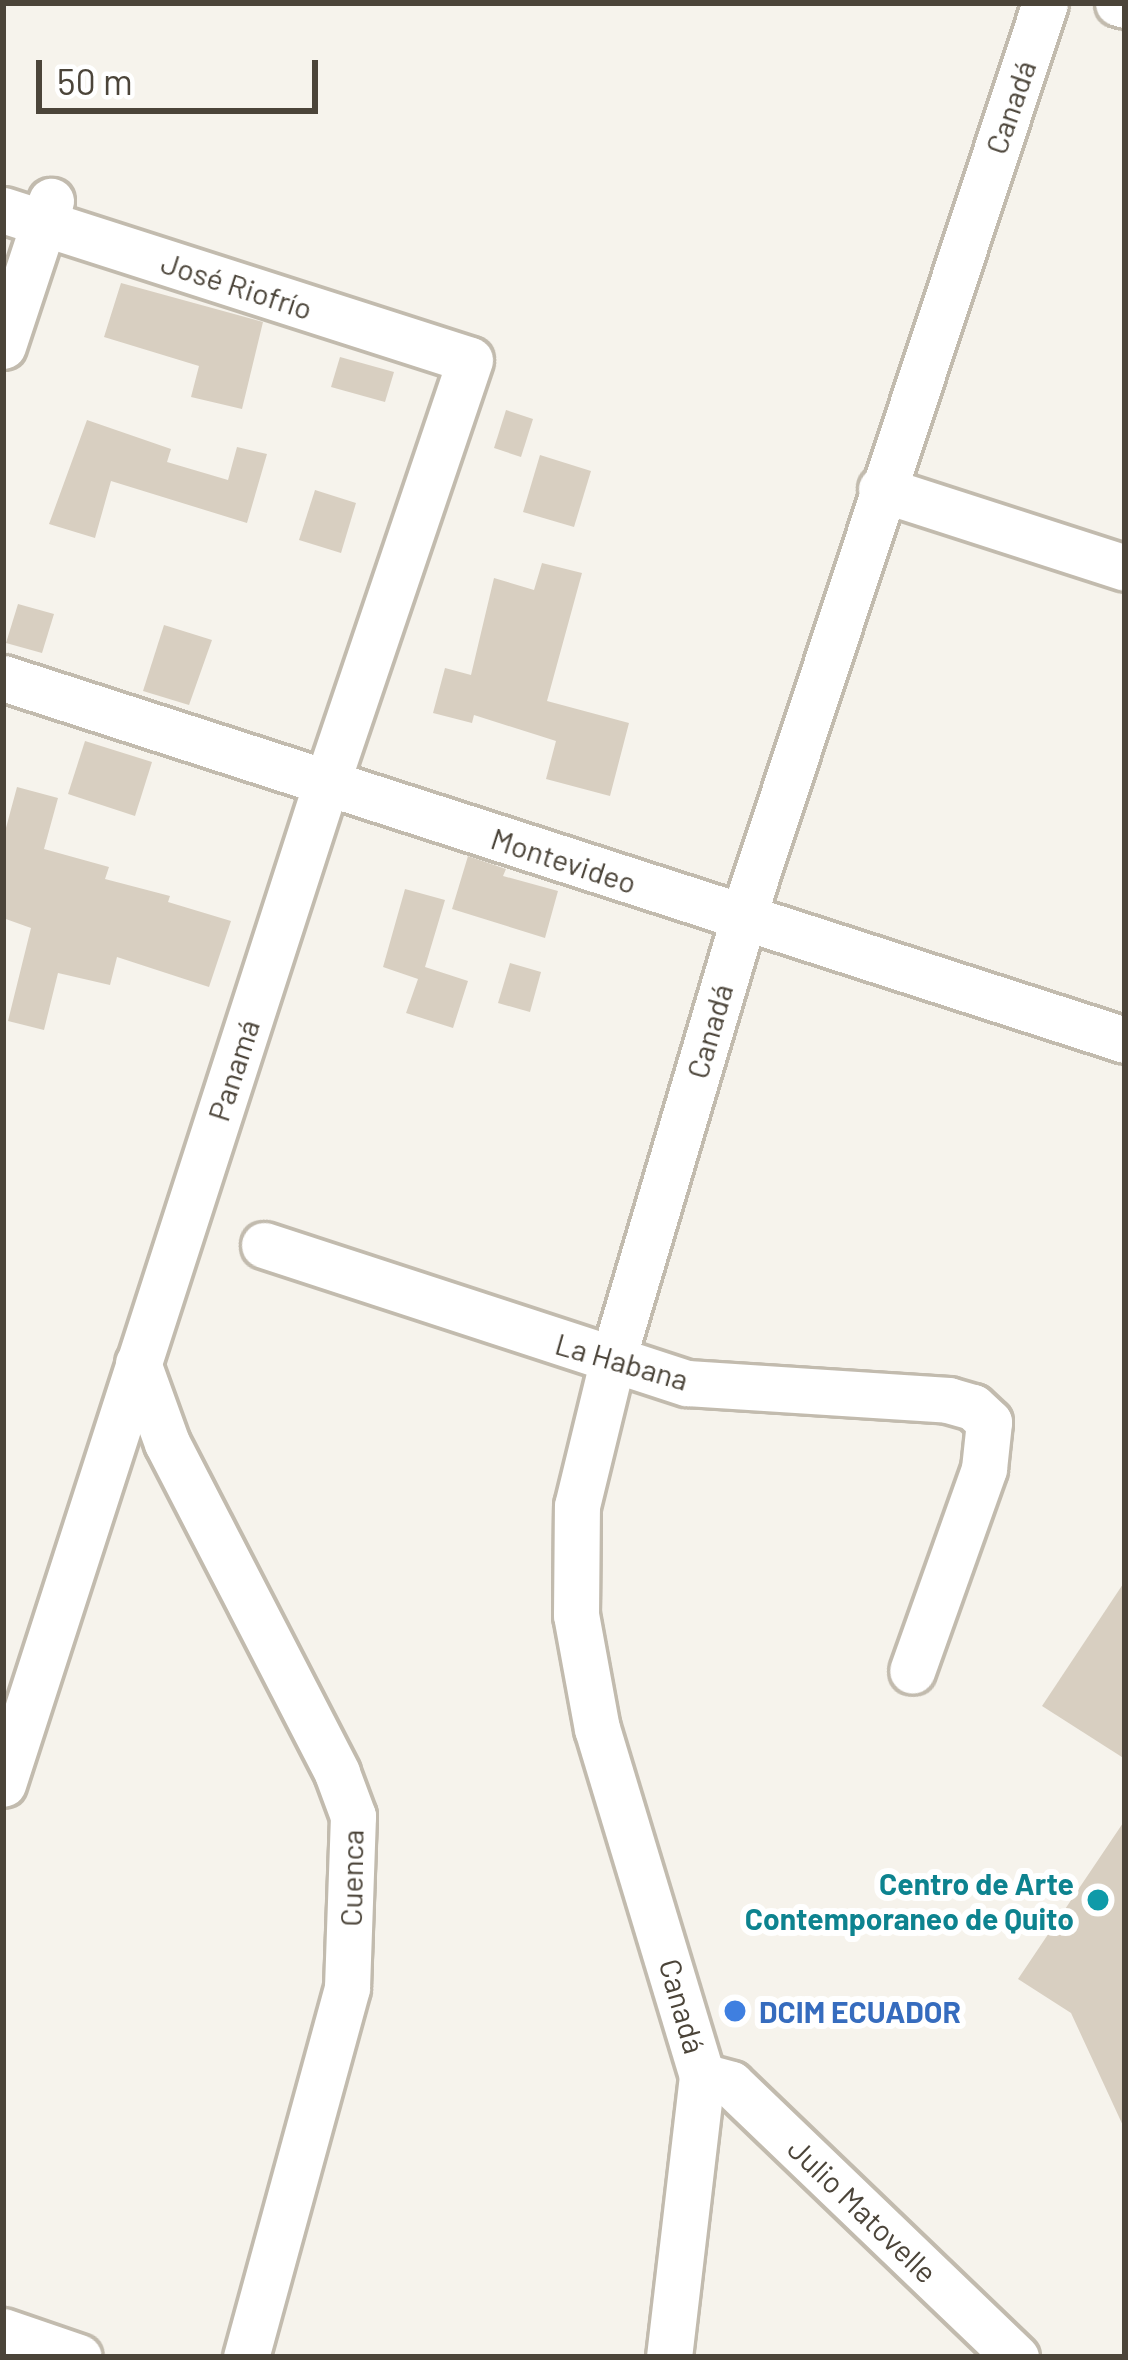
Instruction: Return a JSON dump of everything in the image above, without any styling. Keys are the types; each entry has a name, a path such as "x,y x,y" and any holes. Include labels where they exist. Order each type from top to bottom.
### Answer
{"street":[{"name":"Canadá","path":"702,2076 596,1729 576,1615 577,1506 612,1362 743,920 881,489 1045,3"},
{"path":"3,346 32,212"},
{"name":"José Riofrío","path":"32,212 470,360"},
{"name":"Panamá","path":"7,1755 470,360"},
{"path":"881,489 1125,568"},
{"name":"Montevideo","path":"3,678 1125,1040"},
{"name":"La Habana","path":"264,1244 687,1383 948,1400 974,1407 988,1422 984,1469 912,1671"},
{"name":"Cuenca","path":"138,1363 167,1443 337,1773 352,1816 347,1988 247,2357"},
{"path":"669,2357 702,2076"},
{"name":"Julio Matovelle","path":"702,2076 731,2084 1016,2357"},
{"path":"3,2331 79,2357"}],"building":[{"path":"121,283 263,322 242,409 191,397 199,366 104,337"},
{"path":"340,357 394,372 385,402 331,387"},
{"path":"506,410 533,419 521,457 494,448"},
{"path":"87,420 171,449 167,462 228,480 237,447 267,454 247,523 111,481 95,538 49,524"},
{"path":"540,455 591,471 574,527 523,512"},
{"path":"315,490 356,503 341,553 299,540"},
{"path":"542,563 582,573 547,701 629,723 610,796 546,779 556,741 474,715 472,723 433,713 445,668 471,675 494,578 534,590"},
{"path":"18,604 54,614 42,653 6,643"},
{"path":"164,625 212,640 189,705 143,691"},
{"path":"85,741 152,762 135,816 68,794"},
{"path":"17,787 58,798 44,849 109,867 105,879 170,896 168,902 231,921 209,987 117,957 110,985 58,973 44,1030 8,1021 31,928 3,918 3,839"},
{"path":"468,856 506,869 503,876 558,891 545,938 452,909"},
{"path":"405,889 445,900 425,967 468,981 453,1028 406,1013 418,979 383,967"},
{"path":"510,963 541,972 530,1012 498,1003"},
{"path":"1125,1581 1125,1759 1042,1706"},
{"name":"Centro de Arte Contemporaneo de Quito","path":"1125,1820 1125,2130 1071,2013 1018,1979"}],"place":[{"name":"Centro de Arte Contemporaneo de Quito","path":"1098,1900"},
{"name":"DCIM ECUADOR","path":"735,2011"}]}
